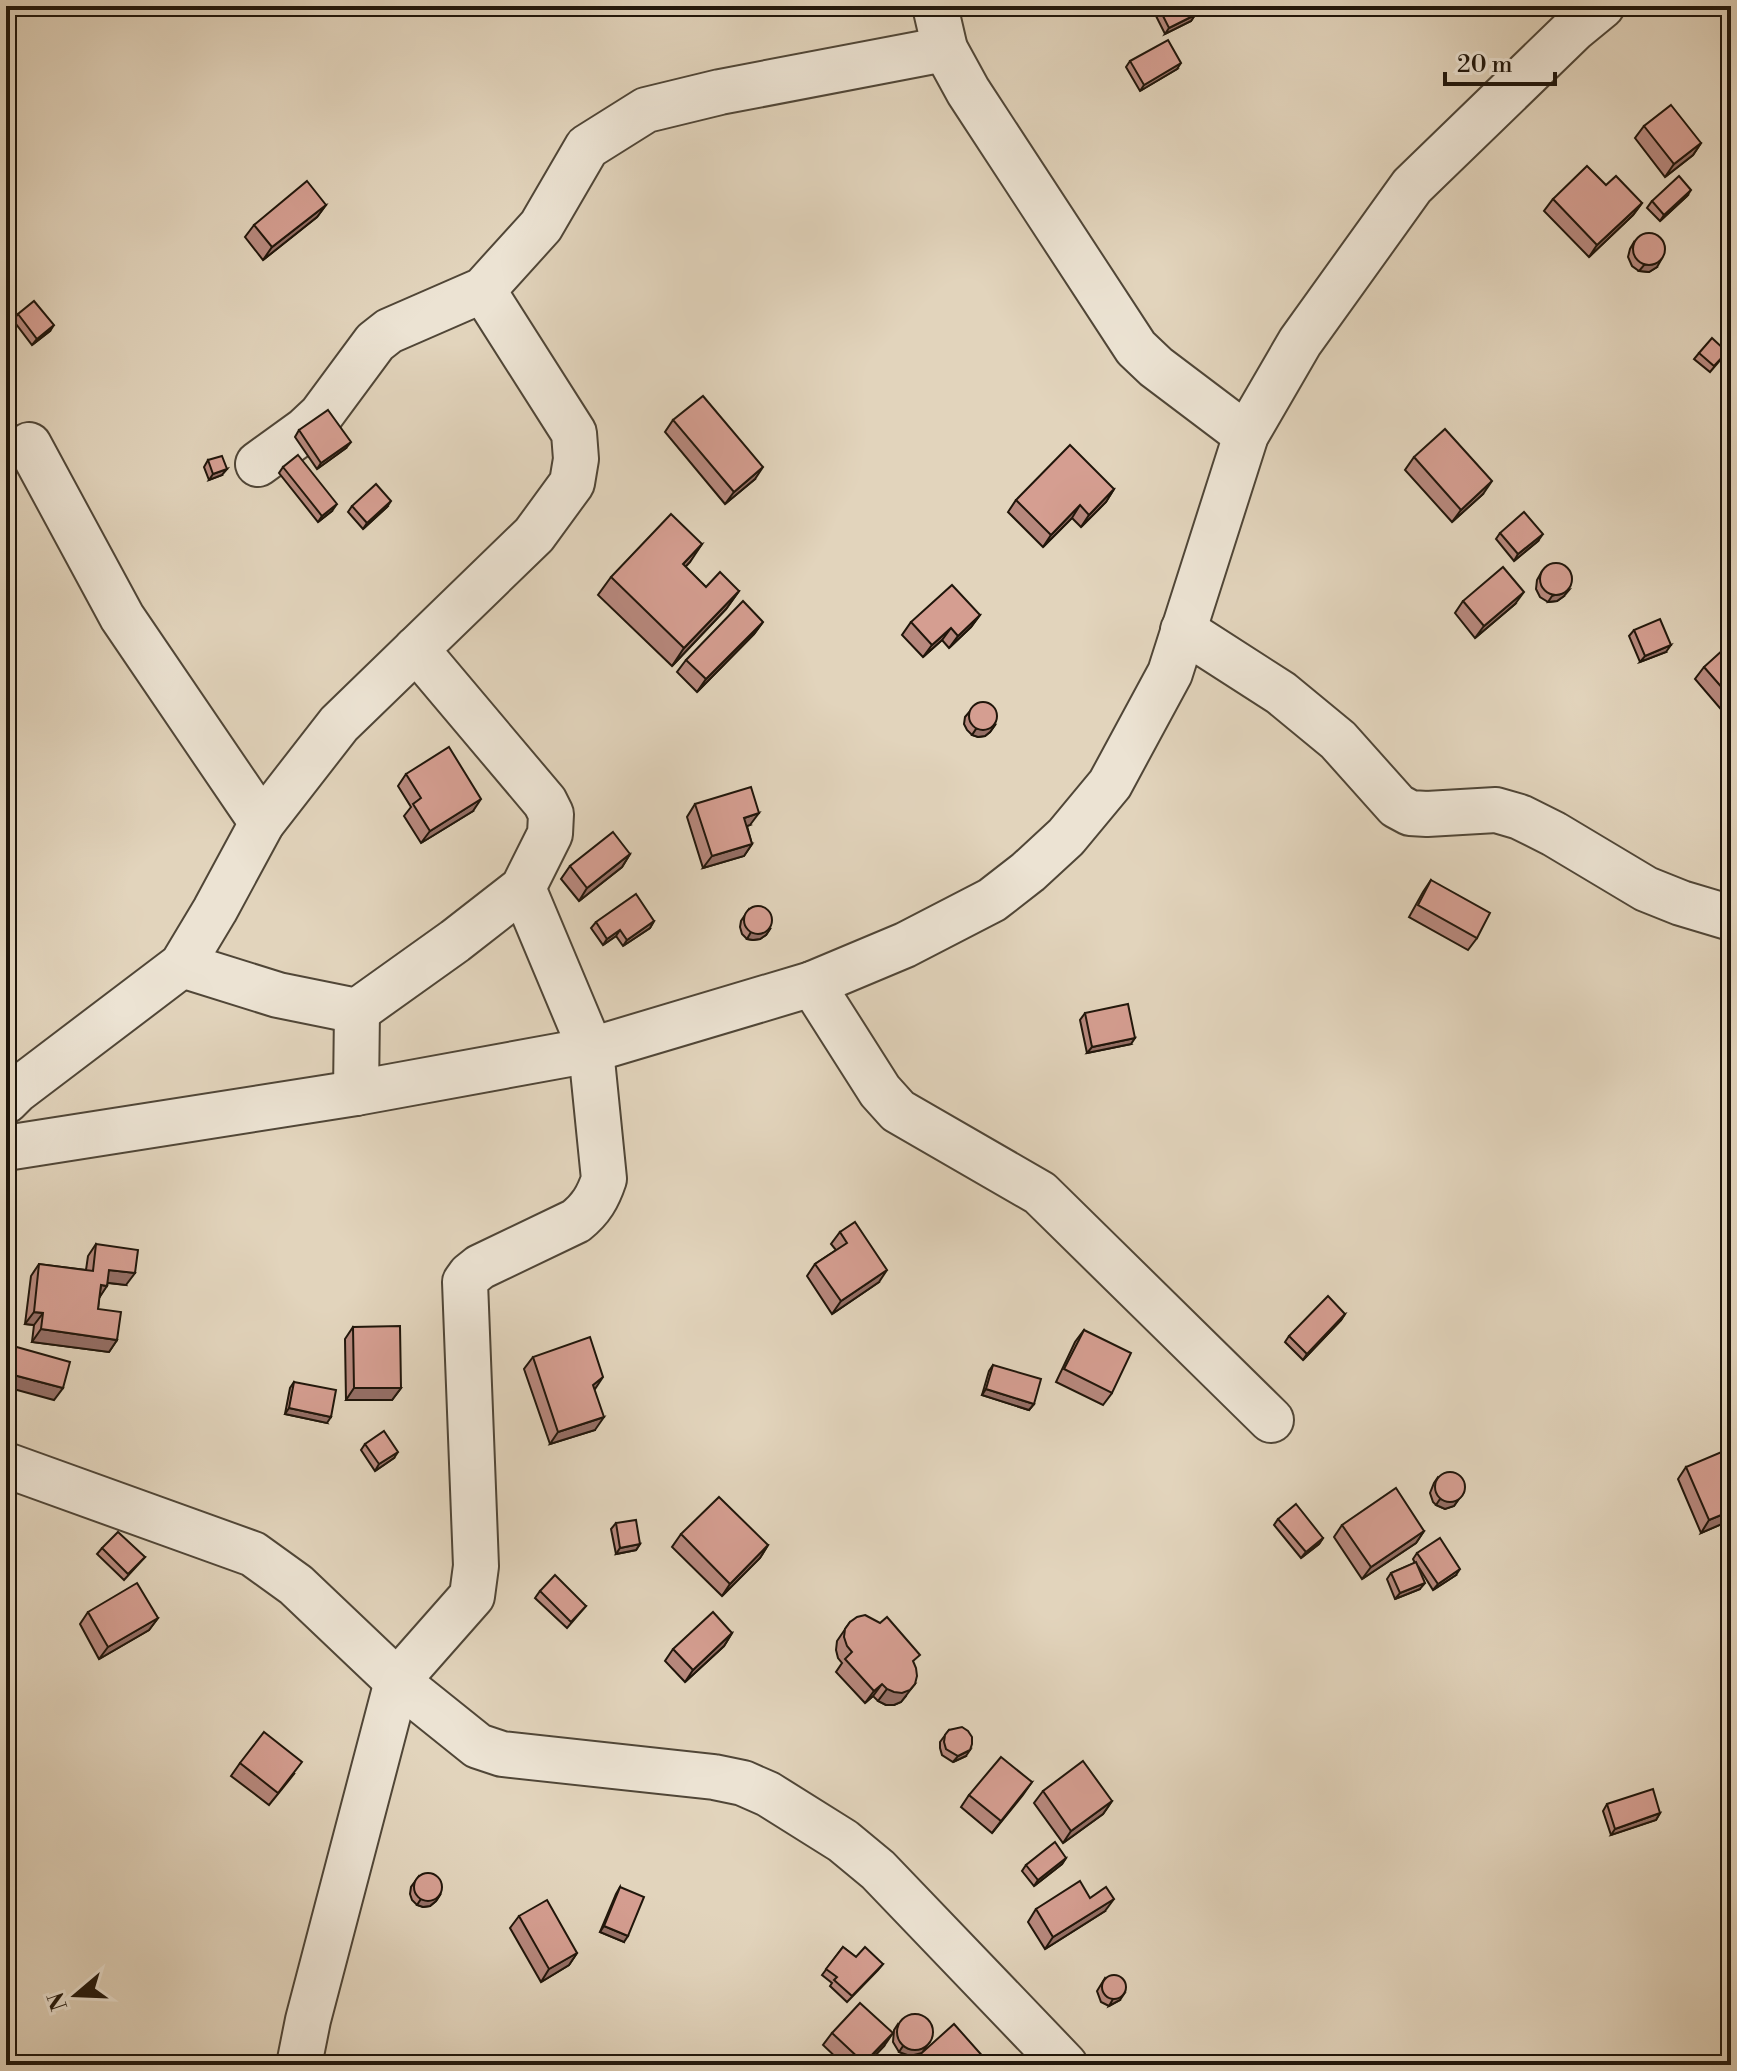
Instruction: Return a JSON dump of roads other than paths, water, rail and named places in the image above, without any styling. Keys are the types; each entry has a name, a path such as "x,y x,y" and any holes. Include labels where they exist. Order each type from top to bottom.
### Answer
{"street":[{"path":"935,6 945,49 968,91 1136,348 1156,367 1246,435"},
{"path":"6,1148 356,1093 591,1050 812,984 905,945 992,900 1066,837 1110,784 1170,673 1246,435 1300,342 1412,186 1574,29 1602,6"},
{"path":"258,464 321,415 375,342 389,331 483,290 541,226 587,147 646,110 720,92 945,49"},
{"path":"6,1101 182,965 262,823 339,724 534,535 572,483 576,459 574,433 483,290"},
{"path":"29,445 122,617 262,823"},
{"path":"1183,630 1281,693 1338,740 1397,806 1410,813 1496,810 1520,817 1646,889 1731,918"},
{"path":"182,965 278,995 357,1011 523,888 550,834 551,814 545,802 416,649"},
{"path":"299,2065 308,2020 397,1681 472,1596 476,1566 465,1282 480,1267 576,1221 597,1199 604,1179 591,1050 523,888"},
{"path":"812,984 880,1091 898,1111 1040,1193 1271,1420"},
{"path":"356,1093 357,1011"},
{"path":"6,1465 253,1554 296,1585 397,1681 478,1746 502,1754 714,1777 743,1783 768,1794 843,1841 878,1870 1065,2065"}]}
